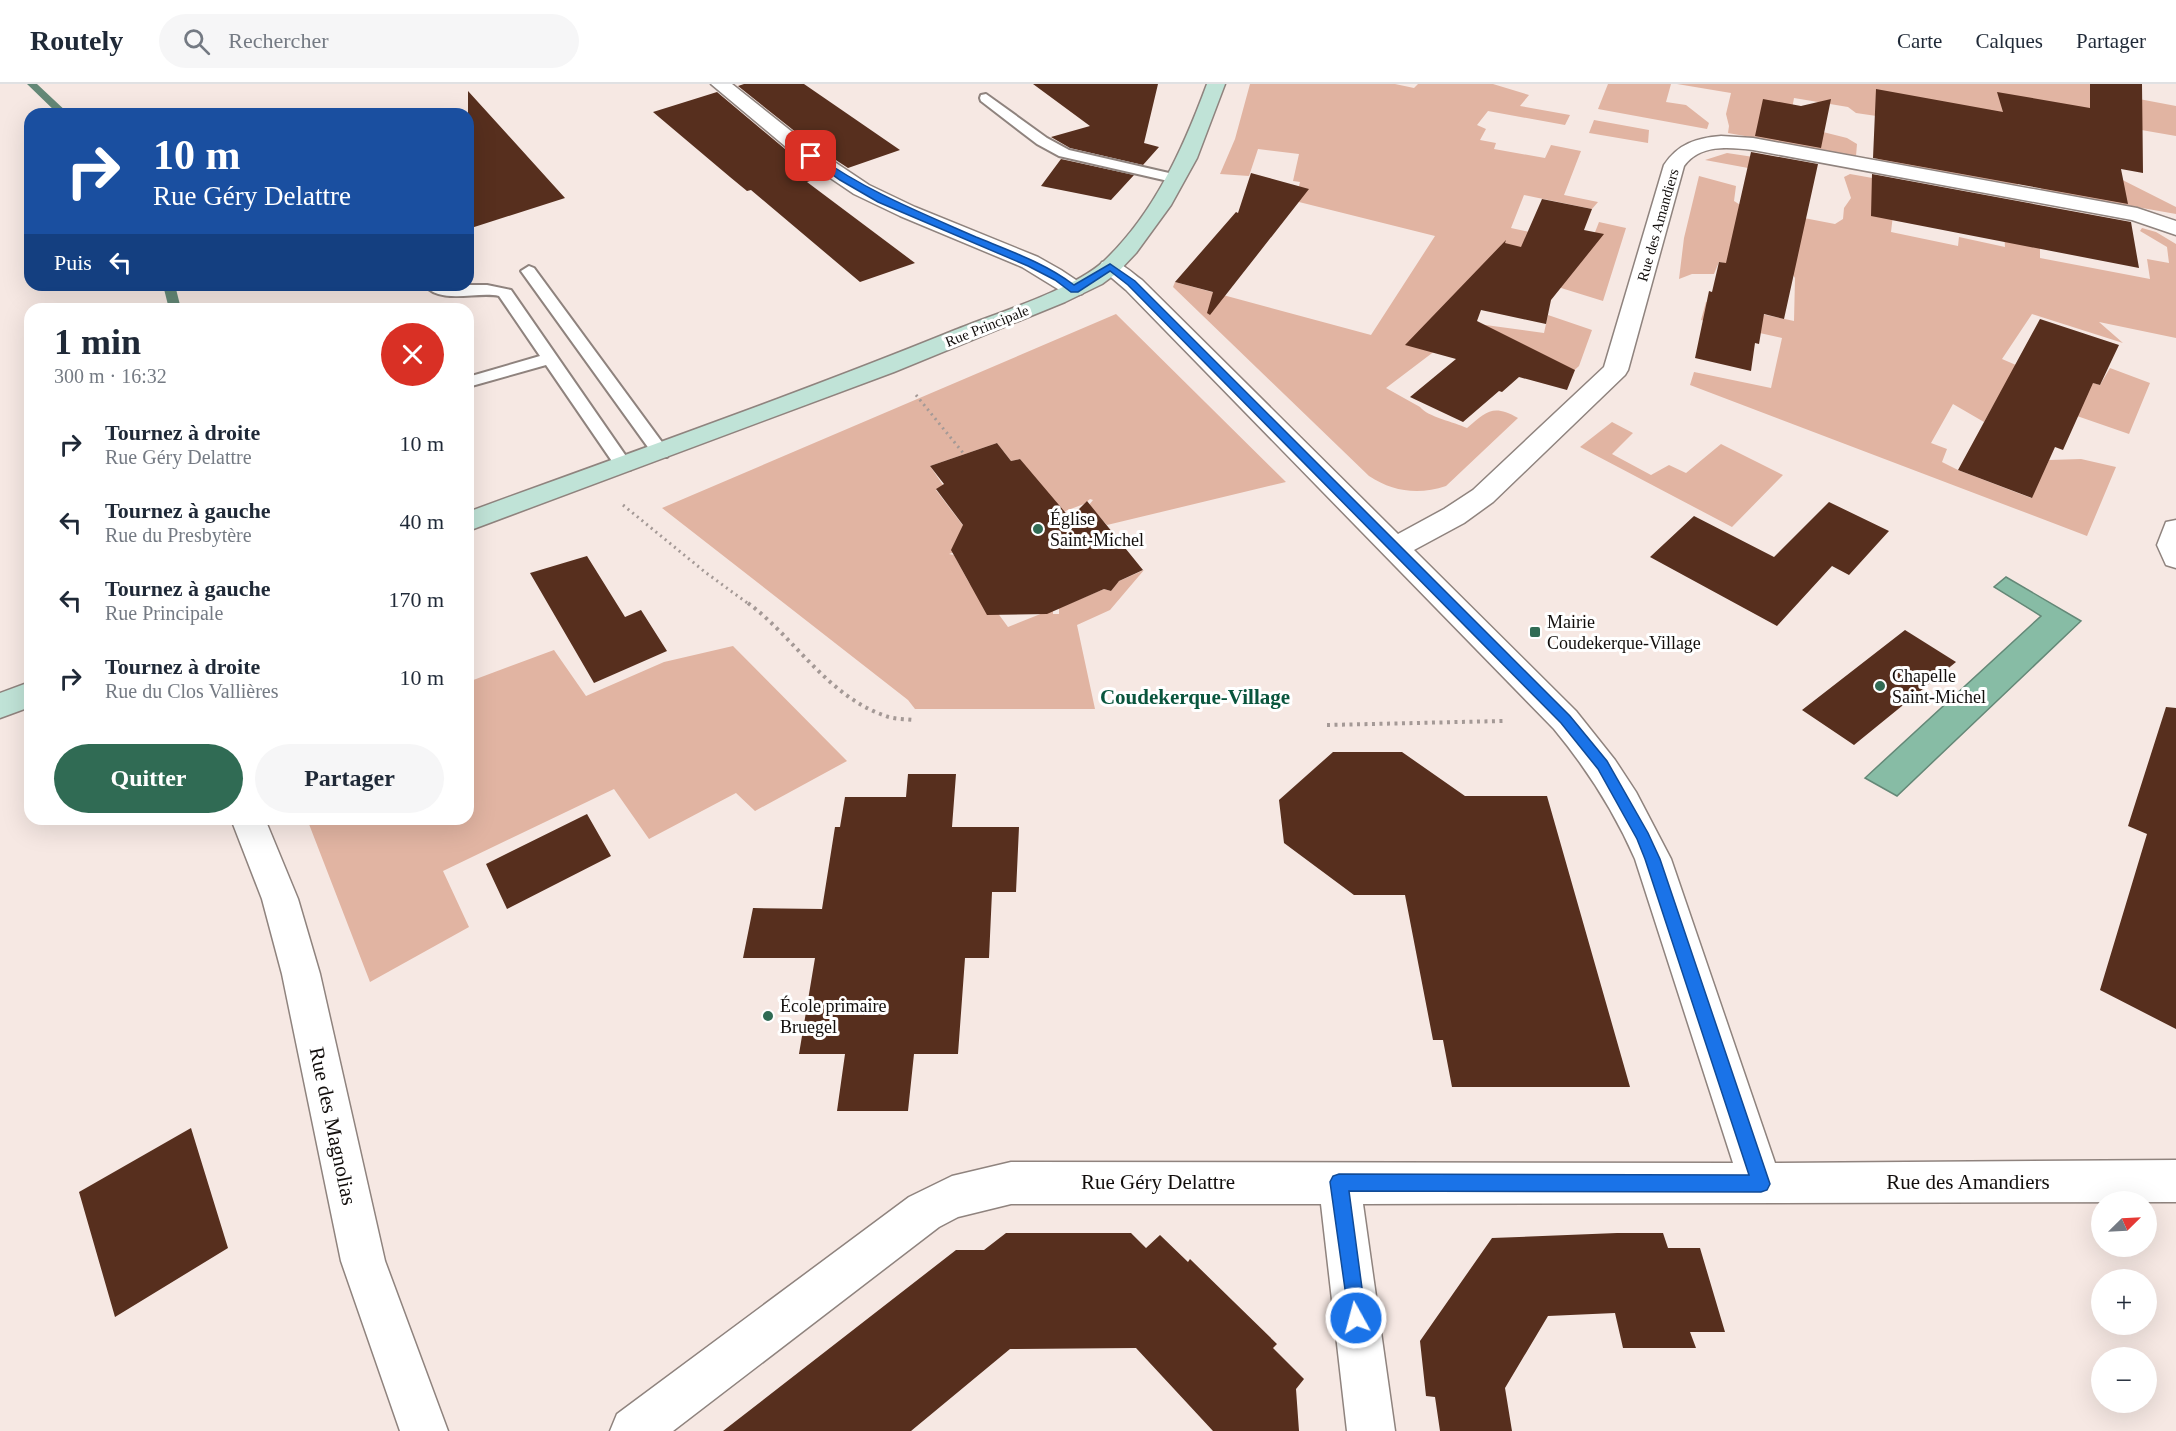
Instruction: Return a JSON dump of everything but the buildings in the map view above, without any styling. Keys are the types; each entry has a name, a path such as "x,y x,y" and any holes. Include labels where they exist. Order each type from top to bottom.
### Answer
{"street":[{"path":"720,84 827,168 860,189 903,210 1031,264 1058,278 1074,290"},
{"name":"Rue Principale","path":"474,520 661,453 892,364 1074,290 1110,267 1144,227 1176,179 1200,131 1216,84"},
{"name":"Rue des Amandiers","path":"1395,548 1454,516 1484,496 1611,376 1619,361 1674,165 1683,153 1691,149 1716,143 1753,144 2137,214 2176,228"},
{"path":"1110,267 1134,285 1565,720 1602,765 1622,796 1653,859 1761,1184"},
{"path":"2176,529 2171,545 2176,558"},
{"path":"0,706 24,696"},
{"name":"Rue des Magnolias","path":"250,825 280,899 301,974 363,1261 424,1431"},
{"name":"Rue des Amandiers","path":"1761,1184 2176,1181"},
{"path":"1339,1182 1371,1431"},
{"name":"Rue Géry Delattre","path":"634,1431 924,1212 952,1197 1011,1183 1761,1184"}],"lane":[{"path":"986,98 1042,141 1064,153 1176,179"},
{"path":"529,271 661,453"},
{"path":"474,290 505,293 624,466"},
{"path":"474,380 550,358"}],"path":[{"path":"892,364 964,454"},
{"path":"590,477 705,572 768,618 822,675 859,704 887,717 913,720"},
{"path":"1327,725 1565,720"}],"shaded area":[{"path":"1250,84 1395,84 1414,88 1418,84 1493,84 1529,95 1520,106 1570,115 1565,125 1488,111 1477,125 1486,129 1480,140 1496,143 1494,149 1545,158 1551,145 1581,151 1564,195 1598,202 1592,209 1524,195 1511,228 1590,245 1599,222 1626,228 1603,301 1484,264 1449,320 1544,333 1548,315 1592,330 1579,366 1557,386 1448,341 1386,388 1429,414 1467,428 1491,411 1502,411 1518,418 1446,486 1416,491 1397,489 1369,476 1173,287 1175,282 1371,335 1435,236 1295,201 1300,182 1293,181 1299,154 1258,149 1249,176 1220,174 1235,139"},
{"path":"1608,84 1671,84 1666,102 1686,105 1709,123 1707,129 1598,109"},
{"path":"1677,84 2090,84 2139,99 2176,106 2176,136 2101,123 2077,157 2176,207 2176,214 2041,190 2040,182 2017,178 2018,185 1878,160 1890,118 1856,113 1848,107 1794,98 1790,120 1847,138 1857,144 1856,156 1728,133 1726,114 1731,93"},
{"path":"1594,120 1649,130 1648,143 1589,133"},
{"path":"1727,153 1801,164 1775,173 1705,160"},
{"path":"1850,174 1923,187 1895,198 1891,232 1958,246 1959,237 2005,247 2002,201 2040,243 2040,258 2150,279 2147,259 2169,263 2167,247 2140,231 2142,228 2156,232 2176,244 2176,338 2099,322 2123,343 2032,314 2002,359 2065,386 2069,375 2100,385 2110,368 2150,383 2129,434 2077,416 1997,399 1984,422 1953,404 1931,443 1947,449 1942,462 2031,498 2049,460 2081,459 2116,467 2087,536 1690,385 1694,372 1771,388 1782,338 1701,320 1706,302 1794,321 1795,278 1790,270 1758,270 1719,262 1714,274 1692,274 1679,279 1684,238 1699,176 1736,186 1734,201 1742,206 1835,224 1843,219 1844,208 1851,198 1844,177"},
{"path":"1116,314 1286,482 1107,525 1089,505 1093,500 1090,499 1084,504 1060,513 1020,459 1011,461 997,443 930,466 943,485 936,490 977,544 949,554 954,555 970,584 975,582 1008,627 1053,609 1053,614 1059,614 1059,608 1104,589 1111,591 1113,588 1108,586 1144,570 1110,610 1077,625 1095,709 915,709 908,700 662,508"},
{"path":"1612,422 1633,433 1612,454 1651,475 1669,465 1686,473 1721,444 1783,475 1732,527 1580,447"},
{"path":"2006,577 2081,621 1897,796 1865,778 2041,616 1994,587"},
{"path":"733,646 847,761 755,811 736,793 649,839 614,789 443,871 469,927 370,982 309,825 474,825 474,680 554,650 586,696 664,662"}],"waterway":[{"path":"32,84 58,108"},
{"path":"170,291 174,303"}],"place":[{"name":"Église Saint-Michel","path":"1038,529"},
{"name":"Mairie Coudekerque-Village","path":"1535,632"},
{"name":"Chapelle Saint-Michel","path":"1880,686"},
{"name":"École primaire Bruegel","path":"768,1016"}],"district":[{"name":"Coudekerque-Village","path":"1195,697"}],"route":[{"path":"811,156 860,189 881,200 1031,264 1058,278 1074,290 1110,267 1132,283 1565,720 1602,765 1622,796 1643,837 1653,859 1761,1184 1339,1182 1356,1318"}]}
